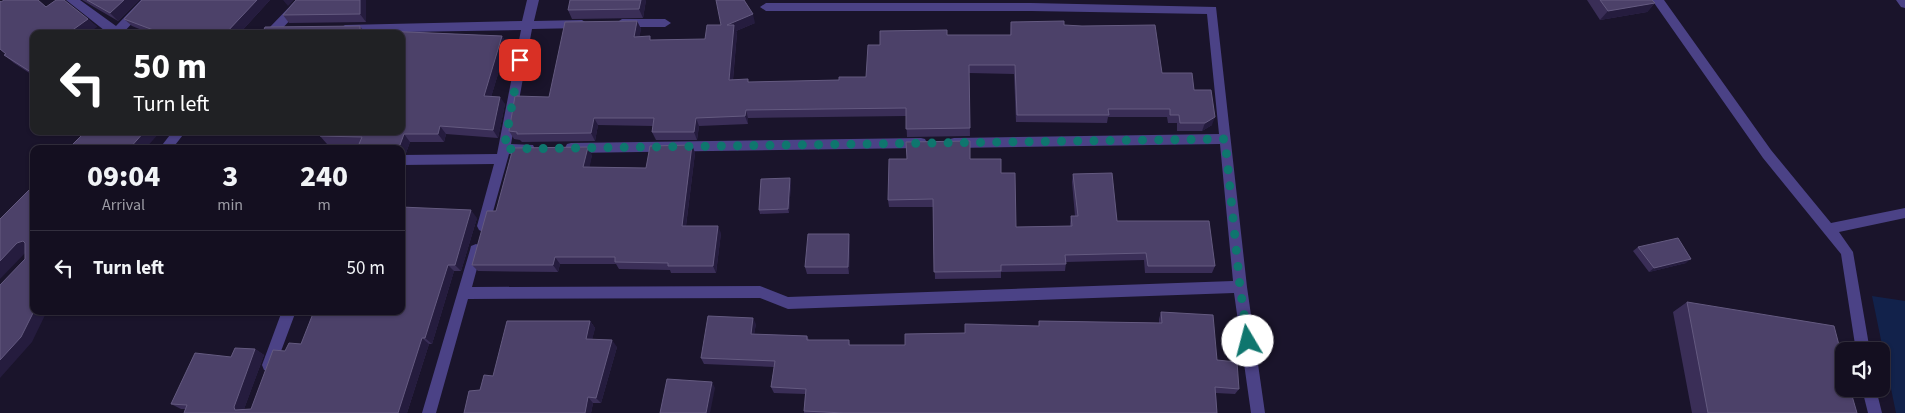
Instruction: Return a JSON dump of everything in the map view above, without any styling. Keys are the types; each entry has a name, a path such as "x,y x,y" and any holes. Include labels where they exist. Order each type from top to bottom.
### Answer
{"street":[{"path":"72,0 112,30"},
{"path":"119,30 148,0"},
{"path":"275,30 304,0"},
{"path":"429,413 503,154 533,0"},
{"path":"1658,0 1767,154 1847,252 1862,342"},
{"path":"1902,0 1905,4"},
{"path":"766,7 1212,5 1240,287 1258,413"},
{"path":"333,29 665,22"},
{"path":"168,145 177,135"},
{"path":"563,148 1225,139"},
{"path":"405,160 503,154 544,148"},
{"path":"1828,228 1905,213"},
{"path":"464,293 760,292 788,303 1240,287"},
{"path":"265,376 288,315"},
{"path":"1872,397 1875,413"}],"water":[{"path":"1872,296 1905,301 1905,413 1896,413 1890,384 1890,342 1881,342"}],"building":[{"path":"4,0 38,0 46,7 56,0 64,0 88,19 73,30 30,30 30,71 4,55 6,54 0,49 1,2"},
{"path":"87,0 124,0 110,13"},
{"path":"142,0 257,0 229,30 153,30 124,19"},
{"path":"296,0 360,0 360,14 283,15"},
{"path":"570,0 641,0 639,9 568,10"},
{"path":"716,0 744,0 753,14 727,25 734,25 729,80 748,79 748,82 839,80 839,77 866,77 868,45 880,45 880,31 947,30 947,35 1011,35 1011,22 1064,21 1064,25 1082,26 1155,25 1162,73 1192,73 1194,90 1211,90 1215,117 1205,123 1180,123 1179,115 1170,115 1170,109 1108,109 1109,115 1017,115 1015,65 969,65 970,128 906,129 906,108 746,110 745,116 696,118 694,132 652,132 654,118 594,118 591,133 517,134 517,132 509,131 515,96 549,97 565,22 637,21 634,37 650,36 650,40 705,39 707,25 721,25"},
{"path":"1600,0 1652,0 1655,3 1608,11"},
{"path":"360,26 360,30 264,30 265,27"},
{"path":"405,32 502,36 484,96 500,97 493,130 440,126 438,134 405,134"},
{"path":"82,135 141,135 133,145 72,145"},
{"path":"404,135 400,145 359,145 362,137 320,136"},
{"path":"970,141 970,159 1001,159 1001,173 1015,173 1016,227 1072,226 1071,216 1078,216 1073,174 1112,173 1117,221 1209,221 1215,266 1148,266 1146,253 1065,255 1066,264 1001,265 1001,271 934,272 933,199 888,200 889,159 907,159 906,142"},
{"path":"692,145 682,226 718,226 713,266 668,266 668,263 615,262 615,257 555,257 553,265 472,265 487,211 496,211 513,148 588,147 583,167 646,168 650,146"},
{"path":"790,178 788,209 759,210 761,179"},
{"path":"30,189 30,315 32,315 21,337 0,360 0,285 25,259 25,243 23,241 17,243 0,261 0,219"},
{"path":"405,207 471,210 455,265 448,265 425,338 422,338 398,413 184,413 187,405 171,404 195,353 231,357 235,348 255,349 234,407 235,410 251,409 273,350 285,351 289,343 301,344 312,315 405,315"},
{"path":"808,234 849,234 848,267 805,267"},
{"path":"1678,238 1691,259 1654,268 1638,247"},
{"path":"1687,302 1834,326 1838,342 1835,342 1835,397 1852,397 1857,413 1708,413"},
{"path":"1161,312 1213,315 1217,360 1237,362 1239,389 1215,387 1217,413 844,413 804,411 806,389 771,387 775,361 701,358 708,316 753,318 751,334 807,336 807,340 849,340 849,345 905,345 905,334 965,333 965,324 1039,326 1039,321 1162,323"},
{"path":"507,321 590,321 586,339 612,340 596,398 588,397 585,413 464,413 469,391 480,390 484,375 493,376"},
{"path":"667,379 712,382 706,413 660,413"}],"route":[{"path":"520,60 504,149 1225,139 1240,287 1248,341"}]}
